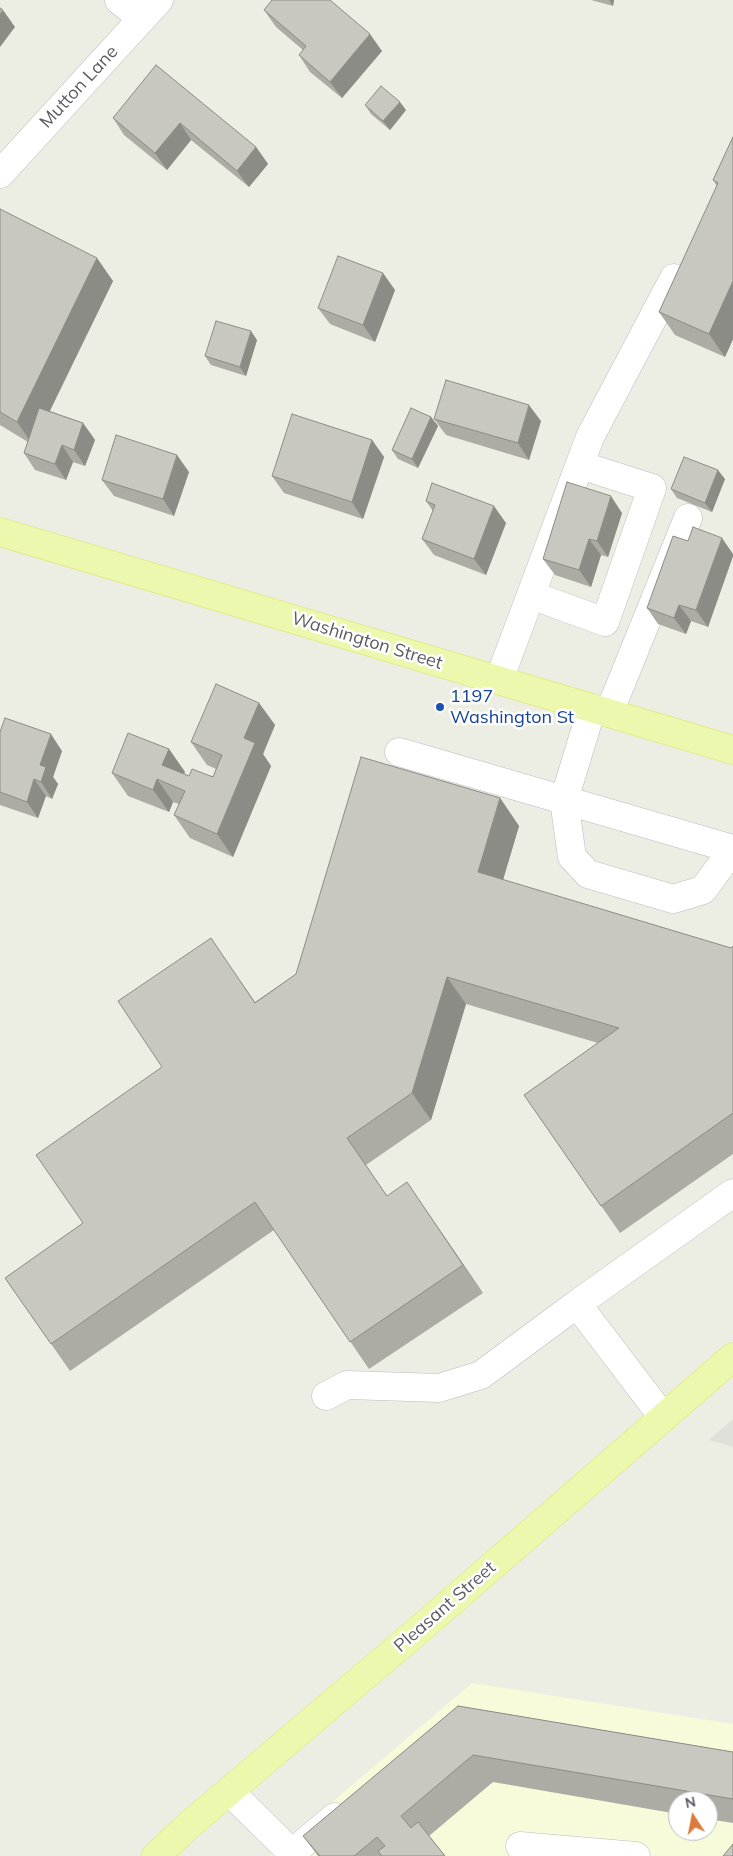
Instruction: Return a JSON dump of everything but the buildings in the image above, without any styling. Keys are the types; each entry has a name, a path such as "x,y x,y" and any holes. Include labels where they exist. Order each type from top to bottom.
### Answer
{"main road":[{"name":"Washington Street","path":"0,532 733,750"},
{"name":"Pleasant Street","path":"156,1856 188,1826 413,1636 733,1357"}],"street":[{"path":"119,0 151,9"},
{"name":"Mutton Lane","path":"0,174 151,9"},
{"path":"499,680 590,437 674,278"},
{"path":"531,595 605,622 652,488 580,465"},
{"path":"399,752 564,800 733,849 703,890 673,899 588,874 572,857 564,800 601,711 688,518"},
{"path":"326,1396 347,1386 439,1388 481,1374 733,1194"},
{"path":"577,1304 663,1417"},
{"path":"229,1791 293,1854 350,1803"},
{"path":"526,1856 520,1846 636,1856"}],"shaded area":[{"path":"733,1419 733,1447 709,1440"},
{"path":"472,1683 733,1724 733,1856 269,1856"}],"place":[{"name":"1197 Washington St","path":"440,707"}]}
